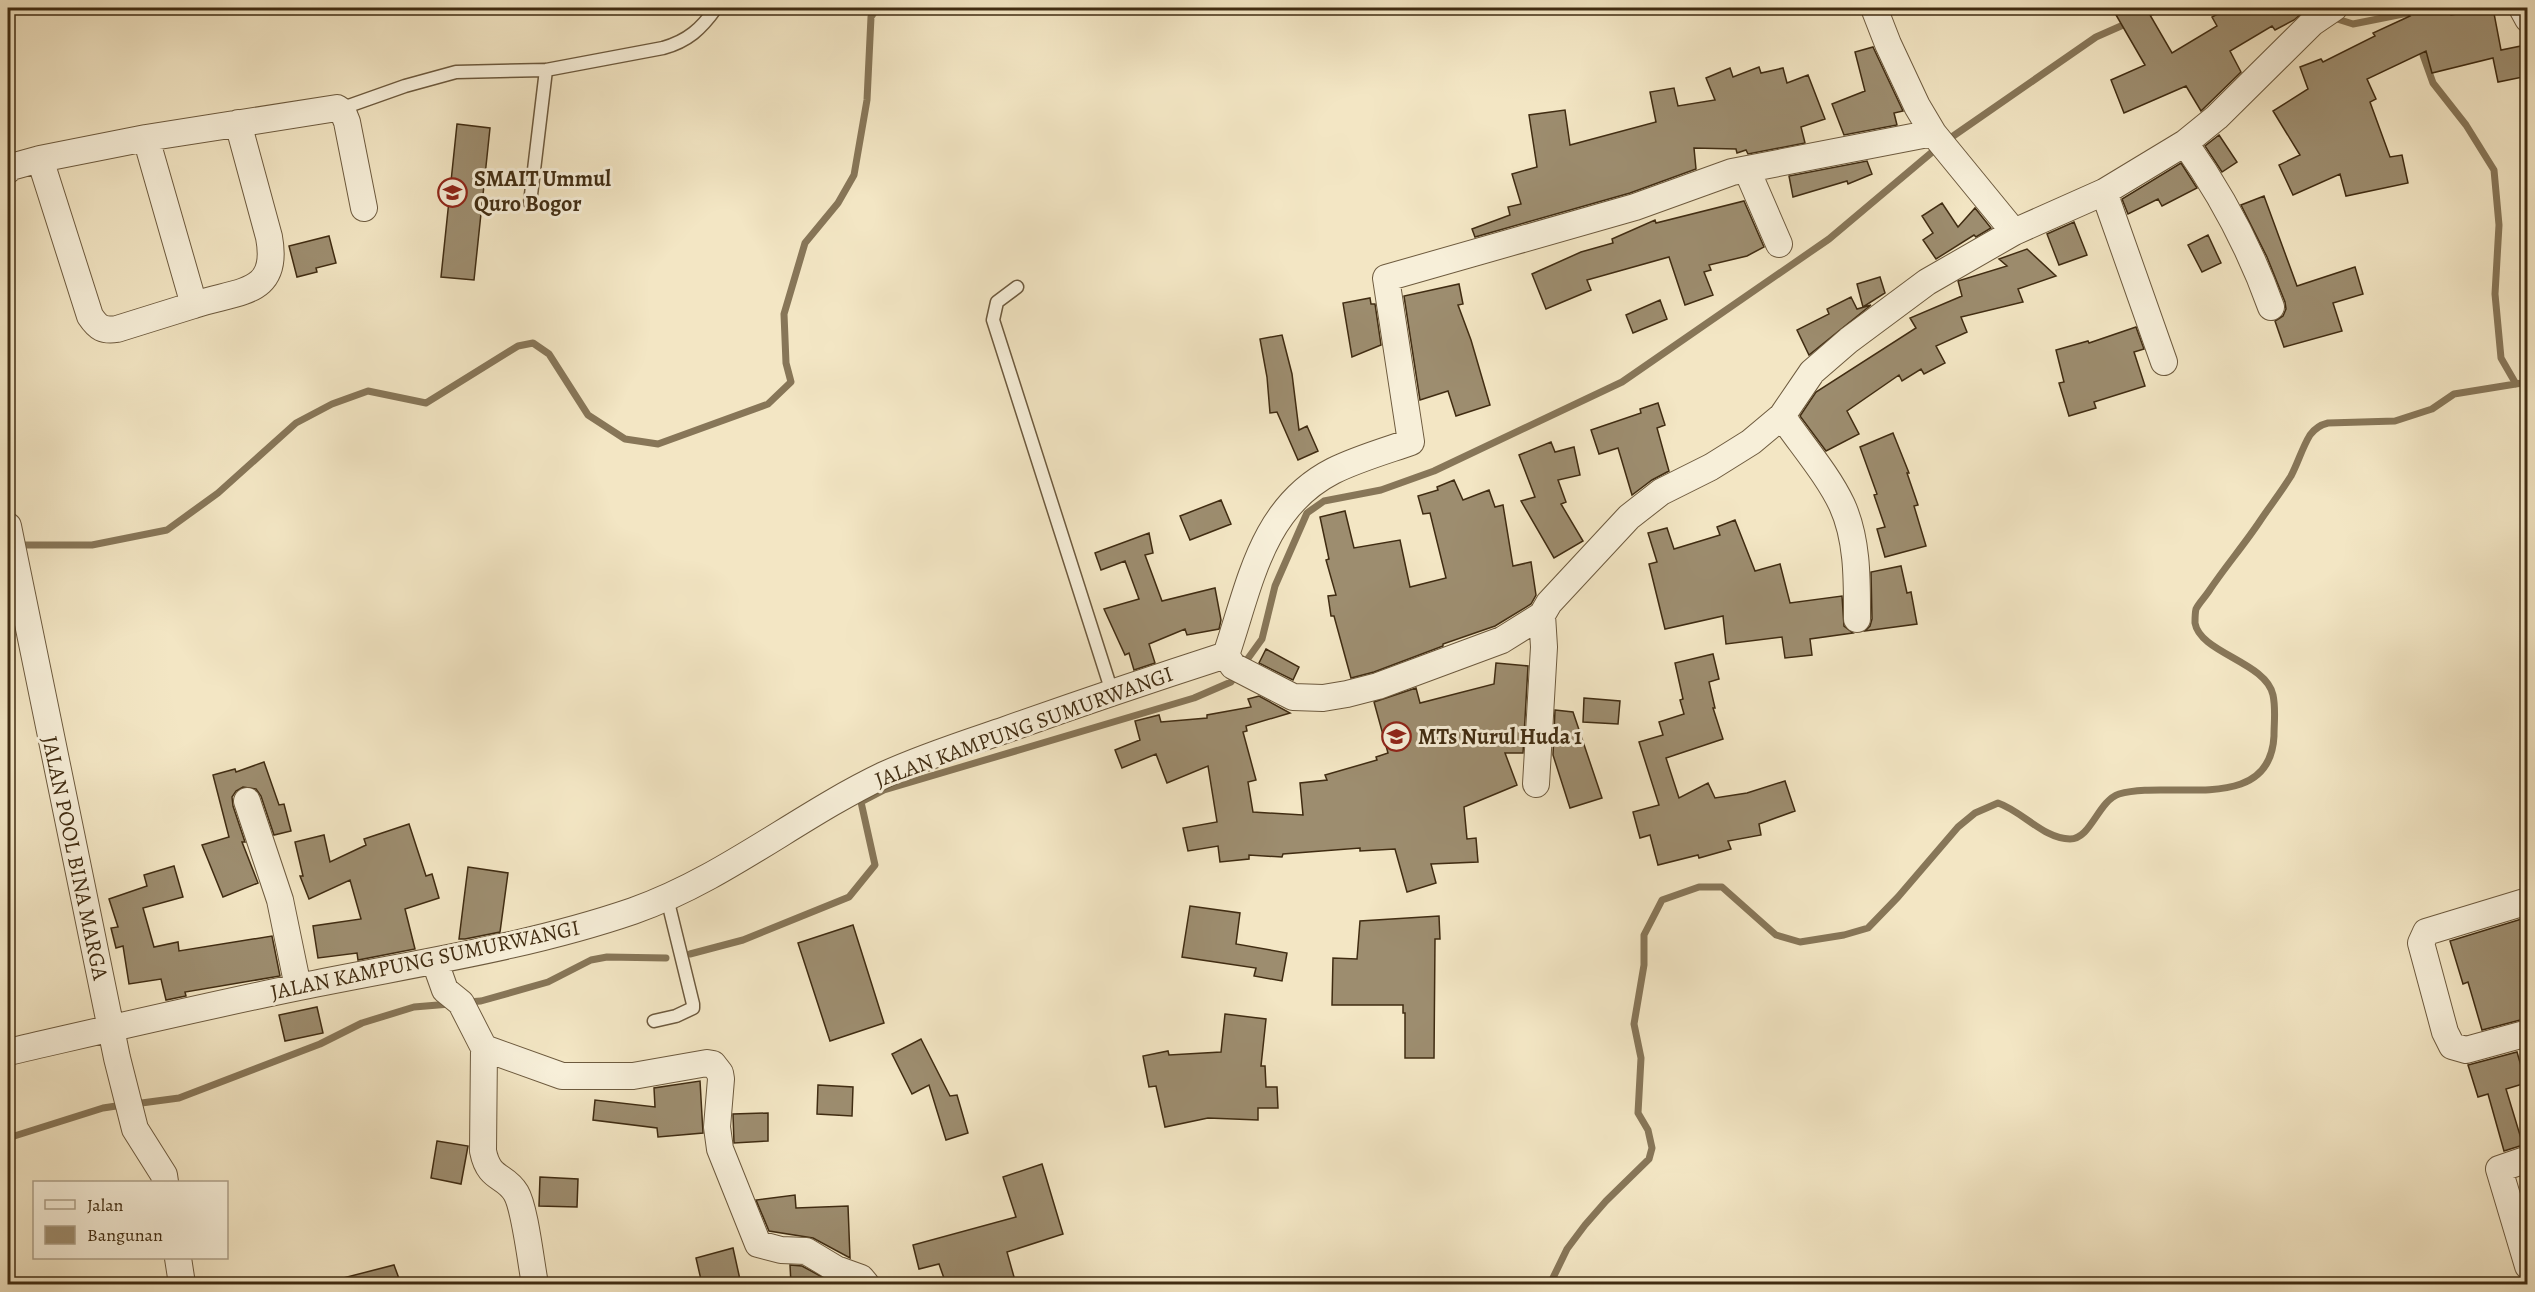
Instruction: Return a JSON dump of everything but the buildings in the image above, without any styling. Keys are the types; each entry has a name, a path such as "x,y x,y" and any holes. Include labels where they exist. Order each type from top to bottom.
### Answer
{"street":[{"path":"1874,8 1917,106 1941,142 2014,232"},
{"path":"1941,142 1875,143 1841,153 1793,159 1732,172 1635,207 1386,278 1411,442 1334,471 1308,487 1285,509 1266,539 1230,660 1259,680 1293,697 1323,698 1347,694 1476,651 1502,640 1542,615 1549,603 1629,517 1661,492 1711,467 1751,442 1782,416 1812,372 1849,340 1927,282 2014,232 2104,192 2185,142 2217,117 2312,23 2334,8"},
{"path":"2522,8 2528,19"},
{"path":"9,167 146,138 332,108 340,109 347,122 364,208"},
{"path":"40,159 90,316 96,326 107,330 117,329 258,285 266,277 271,268 272,254 269,237 238,123"},
{"path":"146,138 194,305"},
{"path":"2185,142 2236,224 2260,276 2271,307"},
{"path":"1747,170 1779,244"},
{"path":"2104,192 2164,362"},
{"path":"1782,416 1842,504 1850,528 1857,569 1857,620"},
{"name":"JALAN POOL BINA MARGA","path":"8,526 110,1029 135,1129 164,1175 165,1181"},
{"path":"1536,784 1544,647 1542,615"},
{"name":"JALAN KAMPUNG SUMURWANGI","path":"8,1052 298,987 435,962 591,923 667,898 714,875 861,786 915,761 1112,692 1230,660"},
{"path":"247,801 280,900 298,987"},
{"path":"2528,901 2426,932 2421,943 2445,1032 2452,1046 2466,1050 2528,1033"},
{"path":"435,962 484,1048 483,1151 485,1162 490,1172 516,1193 535,1284"},
{"path":"484,1048 562,1076 633,1076 707,1063 713,1064 720,1073 721,1079 717,1127 720,1149 758,1244 781,1250 806,1251 836,1269 861,1278 866,1284"},
{"path":"2528,1159 2499,1169 2528,1266"},
{"path":"178,1259 182,1284"}],"lane":[{"path":"340,109 405,86 456,72 546,70 680,43 704,24 716,8"},
{"path":"530,203 546,70"},
{"path":"1017,286 998,302 993,320 1112,692"},
{"path":"654,1021 687,1012 693,1008 667,898"}],"waterway":[{"path":"16,545 92,545 167,530 218,493 296,423 332,404 368,391 426,403 518,346 533,343 549,354 588,415 625,439 658,444 768,404 791,382 786,363 784,314 805,243 838,203 854,175 867,100 871,17 877,8"},
{"path":"2143,16 2161,8"},
{"path":"2331,17 2353,24 2408,13 2413,16"},
{"path":"1946,141 2096,37 2130,22"},
{"path":"2423,44 2423,55 2433,83 2466,125 2494,170 2499,225 2495,294 2501,358 2516,384"},
{"path":"690,954 743,940 849,897 875,865 861,802 884,790 1194,698 1231,682 1262,639 1275,586 1307,513 1324,501 1381,490 1434,471 1622,382 1829,239 1937,148"},
{"path":"1550,1284 1567,1249 1585,1225 1649,1159 1652,1148 1648,1130 1638,1113 1641,1058 1634,1024 1644,965 1644,935 1662,900 1699,887 1722,887 1776,935 1800,942 1844,935 1868,928 1958,827 1975,813 1998,803 2042,830 2060,838 2070,839 2084,833 2105,804 2119,794 2140,790 2213,789 2236,786 2255,777 2268,761 2274,736 2273,695 2268,684 2259,674 2208,642 2195,623 2196,611 2287,482 2310,435 2318,427 2328,423 2395,421 2432,409 2454,394 2528,382"},
{"path":"467,1002 481,1001 548,982 591,960 607,957 666,958"},
{"path":"134,1104 179,1098 320,1044 362,1023 414,1007 450,1004"},
{"path":"8,1138 103,1108 123,1105"}],"place":[{"name":"SMAIT Ummul Quro Bogor","path":"453,192"},
{"name":"MTs Nurul Huda 1","path":"1397,737"}]}
